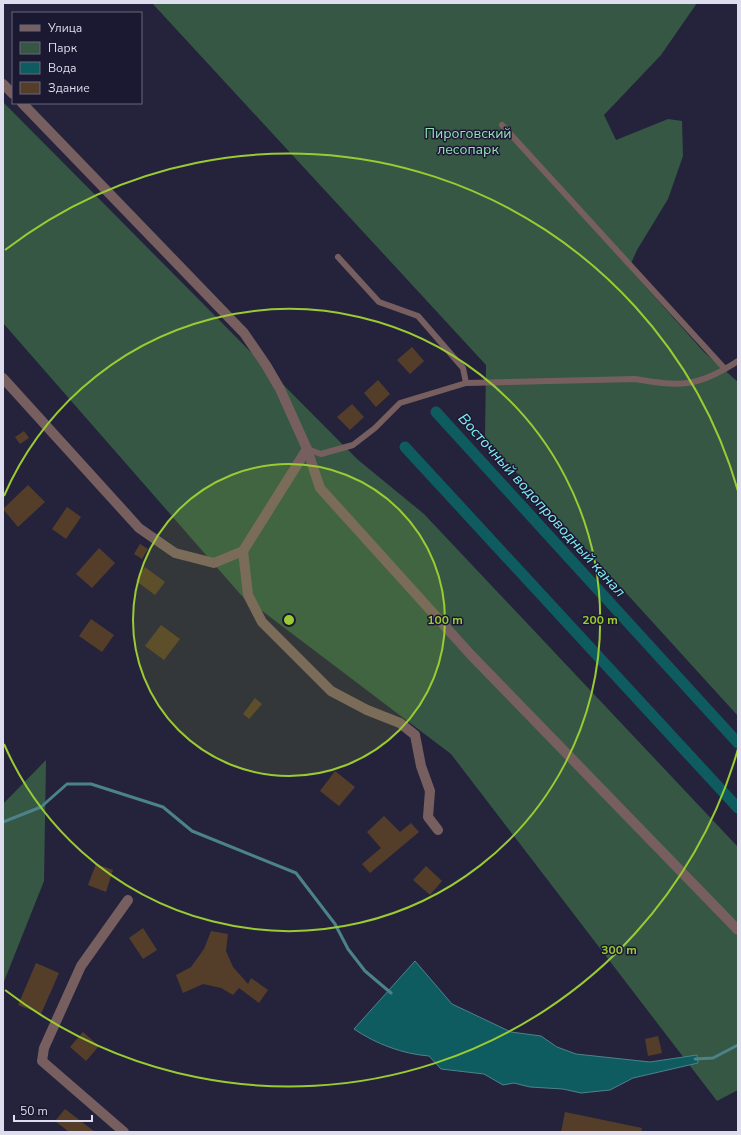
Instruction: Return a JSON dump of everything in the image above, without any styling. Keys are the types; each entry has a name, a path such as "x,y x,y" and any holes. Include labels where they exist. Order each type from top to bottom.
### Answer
{"street":[{"path":"3,84 12,93"},
{"path":"23,104 244,333 266,365 280,389 306,449 320,488 471,656 738,930"},
{"path":"3,378 139,528 175,552 214,563 243,551 306,449"},
{"path":"243,551 248,595 262,622 331,691 367,710 400,723 415,735 421,766 430,791 428,817 438,830"},
{"path":"124,1132 42,1061 44,1048 81,966 128,900"}],"lane":[{"path":"502,125 725,369"},
{"path":"338,256 379,302 418,316 463,368 466,383"},
{"path":"306,449 321,454 353,445 375,428 400,403 466,383 635,379 661,384 691,384 709,378 738,361"}],"green space":[{"name":"Пироговский лесопарк","path":"152,3 697,3 661,55 604,115 616,140 668,119 682,121 683,156 668,199 637,250 629,268 704,352 738,382 738,716 485,438 486,365"},
{"path":"3,102 357,459 424,514 738,847 738,1090 717,1101 451,754 241,595 3,323"},
{"path":"46,760 44,881 3,984 3,804"}],"water":[{"path":"415,961 452,1004 511,1032 541,1036 557,1047 576,1054 650,1062 697,1055 698,1063 633,1078 610,1090 581,1093 563,1089 530,1087 514,1083 503,1085 484,1074 441,1069 429,1056 400,1051 381,1044 354,1029"}],"building":[{"path":"412,347 424,361 410,374 397,360"},
{"path":"378,380 390,394 376,407 364,393"},
{"path":"352,404 364,417 350,430 337,417"},
{"path":"24,431 29,438 20,444 15,437"},
{"path":"28,485 45,502 18,527 3,509"},
{"path":"67,507 81,517 66,539 52,529"},
{"path":"140,544 148,549 142,559 134,554"},
{"path":"99,548 115,563 92,588 76,574"},
{"path":"145,567 165,582 155,595 136,581"},
{"path":"91,619 114,635 102,652 79,636"},
{"path":"161,625 180,639 164,660 145,646"},
{"path":"255,698 262,704 249,719 243,714"},
{"path":"335,771 355,787 339,806 320,791"},
{"path":"384,816 400,832 411,823 419,832 370,873 362,864 381,848 367,832"},
{"path":"96,864 113,870 106,892 88,885"},
{"path":"426,866 442,881 430,895 413,880"},
{"path":"143,928 157,950 143,959 129,938"},
{"path":"211,931 228,934 226,951 233,967 248,984 251,978 268,990 259,1003 239,988 233,995 221,988 203,984 183,993 176,975 191,967 204,949"},
{"path":"36,963 59,973 41,1014 18,1005"},
{"path":"83,1032 99,1046 86,1061 70,1047"},
{"path":"658,1036 662,1053 648,1056 645,1039"},
{"path":"65,1109 95,1132 69,1132 55,1121"},
{"path":"565,1112 642,1128 641,1132 561,1132"}],"waterway":[{"name":"Восточный водопроводный канал","path":"436,412 738,743"},
{"name":"Восточный водопроводный канал","path":"405,447 738,808"},
{"path":"3,822 41,807 67,784 91,784 163,807 192,831 296,873 335,924 348,949 365,971 391,993"},
{"path":"695,1059 713,1058 738,1045"}]}
